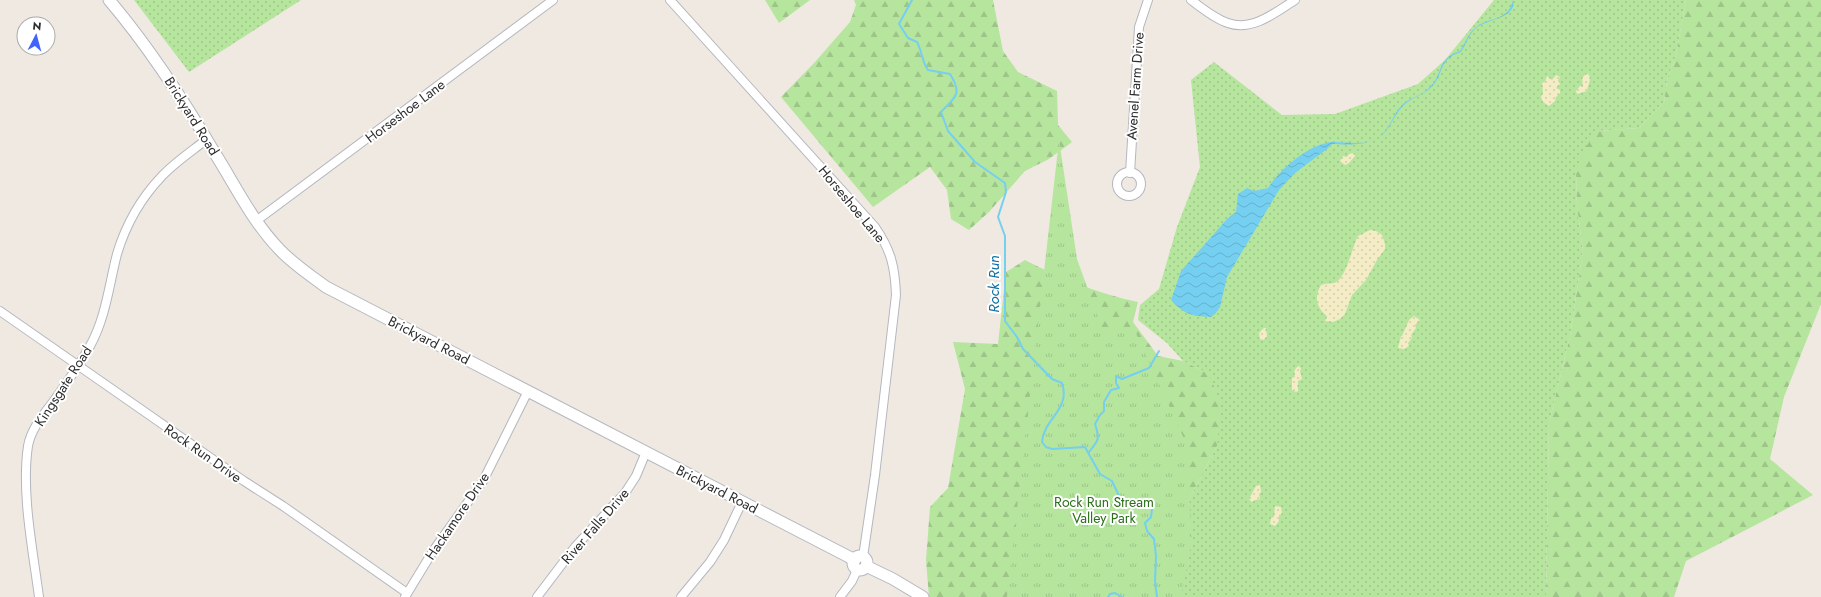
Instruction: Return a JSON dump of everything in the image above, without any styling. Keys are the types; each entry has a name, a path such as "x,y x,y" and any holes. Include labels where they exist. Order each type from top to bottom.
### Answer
{"street":[{"name":"Brickyard Road","path":"109,0 122,15 171,82 256,221 289,259 326,287 860,563 894,579 924,597"},
{"name":"Horseshoe Lane","path":"256,221 553,0"},
{"name":"Horseshoe Lane","path":"670,0 875,227 890,251 895,273 896,295 871,506 860,563 852,581 840,597"},
{"name":"Avenel Farm Drive","path":"1130,173 1139,27 1148,0"},
{"path":"1191,0 1228,23 1241,26 1251,24 1268,17 1295,0"},
{"name":"Kingsgate Road","path":"39,597 26,482 28,447 36,426 91,345 102,320 118,254 126,228 133,215 142,200 163,175 206,139"},
{"name":"Rock Run Drive","path":"0,312 244,481 283,506 406,595"},
{"name":"Hackamore Drive","path":"406,595 433,551 483,481 528,391"},
{"name":"River Falls Drive","path":"537,597 575,547 625,493 636,476 646,452"},
{"path":"681,597 710,562 724,540 742,502"}],"green space":[{"path":"134,0 301,0 189,72"},
{"path":"765,0 810,0 779,23"},
{"path":"854,0 993,0 1003,51 1018,72 1057,91 1058,125 1072,142 1049,159 1025,171 989,212 969,230 951,219 947,190 930,167 873,207 781,97 815,62 850,22 856,5"},
{"path":"1494,0 1686,0 1676,55 1667,80 1664,102 1639,128 1598,131 1576,173 1577,206 1583,251 1570,336 1549,423 1546,597 1181,597 1184,509 1217,446 1209,374 1183,361 1167,343 1138,320 1140,305 1159,289 1177,227 1200,167 1191,80 1214,62 1282,115 1335,114 1418,84 1445,60"},
{"path":"1686,0 1821,0 1821,304 1784,397 1770,459 1813,495 1686,561 1674,597 1546,597 1549,423 1570,336 1583,251 1577,206 1576,173 1584,149 1598,131 1639,128 1664,102 1667,80 1676,55"},
{"name":"Rock Run Stream Valley Park","path":"1059,140 1077,259 1102,328 1134,329 1186,443 1192,541 1181,597 1007,597"},
{"name":"Rock Run Stream Valley Park","path":"1025,260 1080,285 1138,302 1133,322 1158,356 1183,361 1209,374 1221,404 1217,446 1184,509 1181,597 929,597 926,560 930,507 948,488 965,389 953,342 998,344 1006,272"}],"sand":[{"path":"1587,73 1590,80 1587,91 1577,94 1576,91 1580,86 1583,86 1582,78"},
{"path":"1556,75 1560,77 1558,81 1560,84 1556,88 1560,90 1560,93 1556,97 1555,101 1549,106 1543,102 1541,97 1543,93 1542,83 1545,82 1547,76 1552,80"},
{"path":"1354,153 1355,156 1349,163 1345,165 1340,161 1343,156 1347,157 1349,154"},
{"path":"1370,230 1376,231 1382,235 1385,249 1366,280 1352,295 1345,314 1340,319 1333,322 1325,321 1327,316 1320,309 1317,302 1317,294 1319,289 1321,285 1338,281 1345,270 1358,236"},
{"path":"1414,316 1420,320 1415,325 1416,328 1408,343 1409,346 1404,349 1398,348 1401,336 1409,320"},
{"path":"1266,328 1267,337 1263,340 1260,339 1259,333"},
{"path":"1299,366 1301,369 1302,379 1298,381 1298,391 1296,392 1292,390 1292,378 1295,377 1295,369"},
{"path":"1260,485 1260,499 1252,502 1249,499 1256,486"},
{"path":"1275,506 1281,507 1282,514 1279,515 1279,521 1275,526 1270,524 1271,518 1274,517"}],"water":[{"path":"1513,0 1513,6 1505,15 1478,26 1474,30 1461,52 1450,57 1446,61 1432,87 1411,100 1398,112 1383,134 1402,105 1425,91 1433,84 1444,62 1452,54 1460,51 1472,31 1479,25 1506,13"},
{"path":"1370,141 1361,144 1332,144 1295,173 1279,190 1227,277 1220,307 1211,317 1189,314 1180,309 1171,300 1181,271 1227,219 1236,212 1238,194 1247,188 1254,191 1268,188 1280,173 1295,159 1322,144 1331,142 1362,143"}],"waterway":[{"name":"Rock Run","path":"912,0 899,24 908,38 917,42 924,64 928,70 950,74 956,87 956,95 941,112 948,131 975,162 1005,183 1006,192 998,217 1005,236 1005,321 1017,337 1023,349 1052,379 1062,383 1064,392 1060,407 1047,426 1042,442 1046,447 1052,449 1085,447 1100,474 1112,481 1121,500 1127,504 1149,504 1152,509 1151,517 1145,523 1147,531 1154,539 1157,597"},
{"path":"1089,452 1098,439 1095,424 1104,411 1104,402 1111,390 1119,388 1116,383 1116,376 1122,379 1149,368 1159,351"},
{"name":"Rock Run","path":"1108,597 1110,594 1115,593 1122,597"}]}
